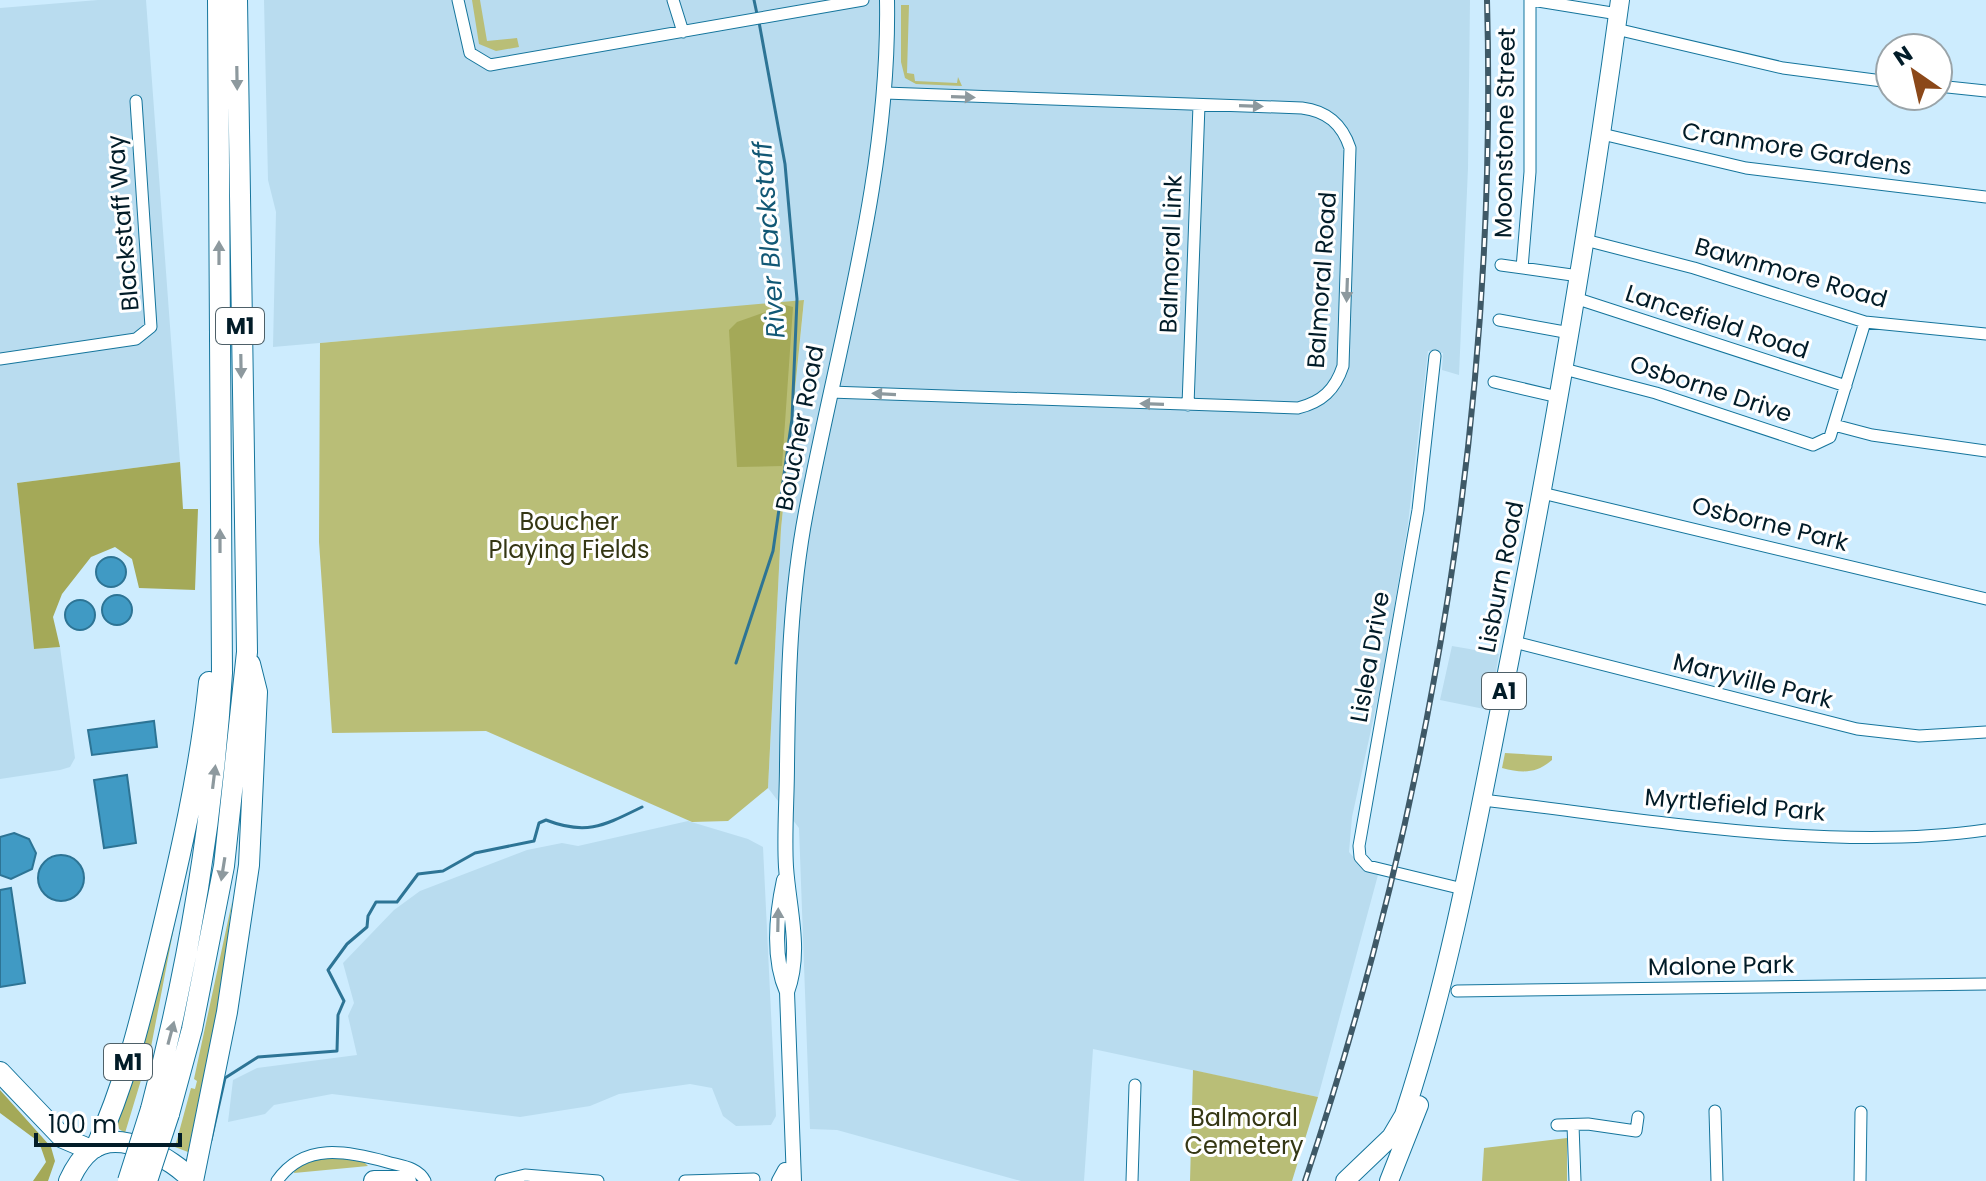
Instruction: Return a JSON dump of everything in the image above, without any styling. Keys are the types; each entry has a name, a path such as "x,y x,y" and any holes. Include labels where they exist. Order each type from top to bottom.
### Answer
{"highway":[{"name":"M1","path":"147,1181 206,849 218,749 222,673 218,0"},
{"name":"M1","path":"128,1181 160,1112 192,1029 224,866 247,652 237,0"},
{"name":"M1","path":"93,1148 125,1071 173,886 199,762 211,659 220,619"},
{"name":"M1","path":"193,1181 235,968 249,865 257,692 247,652"},
{"path":"0,1072 63,1138 93,1148 112,1143 155,1152 171,1160 193,1181"},
{"path":"49,1126 62,1150 66,1181"},
{"path":"66,1181 93,1148"},
{"path":"376,1181 406,1181"}],"main road":[{"name":"Lisburn Road","path":"1345,1181 1391,1137 1404,1115 1422,1056 1463,889 1514,642 1564,369 1618,14"},
{"name":"A1","path":"1389,1181 1418,1109 1427,1072 1422,1056"},
{"name":"A1","path":"1380,1181 1391,1137"}],"street":[{"path":"458,0 470,53 490,65 863,0"},
{"path":"673,0 683,32"},
{"path":"879,0 887,0"},
{"name":"Boucher Road","path":"785,1178 791,1149 787,992 795,971 793,914 786,867 790,634 805,514 873,188 885,93 887,0"},
{"path":"1531,0 1618,14 1783,68 1874,80"},
{"name":"Moonstone Street","path":"1522,268 1530,172 1531,0"},
{"path":"1954,88 1986,91"},
{"name":"Balmoral Road","path":"830,392 1298,408 1331,391 1343,366 1350,148 1338,124 1316,110 885,93"},
{"name":"Blackstaff Way","path":"0,359 130,340 143,336 151,327 136,101"},
{"name":"Balmoral Link","path":"1188,405 1199,105"},
{"name":"Cranmore Gardens","path":"1602,134 1746,168 1986,197"},
{"name":"Bawnmore Road","path":"1585,240 1694,268 1865,322 1986,334"},
{"path":"1501,265 1579,276"},
{"name":"Lancefield Road","path":"1575,298 1846,386"},
{"path":"1499,320 1570,333"},
{"path":"1865,322 1834,425 1872,435 1986,451"},
{"name":"Lislea Drive","path":"1435,356 1418,510 1359,846 1360,857 1368,866 1463,889"},
{"name":"Osborne Drive","path":"1564,369 1656,393 1813,445 1830,437 1834,425"},
{"path":"1494,382 1558,397"},
{"name":"Osborne Park","path":"1542,493 1986,599"},
{"name":"Maryville Park","path":"1514,642 1857,729 1919,736 1986,732"},
{"name":"Myrtlefield Park","path":"1482,800 1717,827 1863,838 1986,830"},
{"name":"Malone Park","path":"1457,991 1986,984"},
{"path":"1132,1181 1135,1085"},
{"path":"1715,1111 1717,1181"},
{"path":"1860,1181 1861,1112"},
{"path":"1557,1125 1636,1131 1638,1117"},
{"path":"791,1119 804,1181"},
{"path":"1573,1125 1575,1181"},
{"path":"277,1181 296,1162 317,1153 344,1151 416,1170 425,1181"},
{"path":"373,1158 376,1181"},
{"path":"501,1181 525,1175 598,1181"},
{"path":"685,1181 754,1179"}],"shaded area":[{"path":"98,0 146,0 180,462 17,483 34,649 60,647 75,758 70,767 60,770 0,779 0,8"},
{"path":"264,0 1470,0 1468,168 1459,375 1442,370 1443,353 1428,351 1408,524 1383,675 1352,817 1349,852 1362,867 1378,875 1318,1097 1093,1049 1084,1181 1021,1181 837,1130 810,1129 799,828 768,788 781,529 804,301 273,347 276,212 268,180"},
{"path":"1452,646 1499,654 1489,710 1440,700"},
{"path":"688,821 748,839 763,847 776,1116 771,1125 736,1126 723,1116 712,1088 690,1084 619,1094 590,1106 520,1117 332,1094 274,1105 265,1114 228,1122 233,1080 257,1068 357,1055 348,1016 354,1003 343,963 394,910 420,891 527,850 562,843 578,846"}],"green space":[{"path":"472,0 480,0 487,41 517,38 519,47 496,51 479,44"},
{"path":"901,5 909,5 907,73 914,74 915,81 957,83 958,77 962,86 916,84 905,78 901,62"},
{"name":"Boucher Playing Fields","path":"804,300 781,529 768,788 728,821 692,822 486,731 332,733 319,542 320,343"},
{"path":"785,305 793,307 782,466 737,467 729,330 737,322"},
{"path":"180,462 183,509 198,509 195,590 139,588 132,559 115,547 91,557 62,594 53,617 60,647 34,649 17,483"},
{"path":"1505,753 1552,756 1552,760 1534,770 1516,771 1502,768"},
{"path":"189,849 151,1047 125,1133 119,1129 117,1120"},
{"path":"232,902 221,992 188,1152 175,1147 191,1088 195,1089 197,1081 194,1079"},
{"name":"Balmoral Cemetery","path":"1193,1070 1318,1097 1292,1181 1190,1181"},
{"path":"0,1090 51,1147 55,1161 48,1181 33,1181 46,1162 39,1142 0,1113"},
{"path":"1567,1138 1567,1181 1482,1181 1484,1148"},
{"path":"326,1155 362,1160 368,1166 294,1173 295,1168"}],"water":[{"path":"111,557 121,562 126,572 121,582 111,587 101,582 96,572 101,562"},
{"path":"117,595 127,600 132,610 127,620 117,625 107,620 102,610 107,600"},
{"path":"80,600 90,605 95,615 90,625 80,630 70,625 65,615 70,605"},
{"path":"154,721 157,747 92,755 88,730"},
{"path":"127,775 136,843 104,848 94,780"},
{"path":"14,833 29,839 36,853 32,869 11,879 0,875 0,837"},
{"path":"61,855 77,862 84,878 77,894 61,901 45,894 38,878 45,862"},
{"path":"11,888 25,983 0,987 0,890"}],"waterway":[{"name":"River Blackstaff","path":"754,0 757,14"},
{"name":"River Blackstaff","path":"736,663 773,551 792,419 797,299 785,164 759,22"},
{"name":"River Blackstaff","path":"211,1140 225,1078 258,1057 337,1051 338,1015 344,1001 328,970 347,944 367,927 368,916 376,902 397,902 418,874 443,871 475,853 534,841 539,823 546,820 585,828 617,819 642,807"}],"railway":[{"path":"1305,1181 1350,1038 1389,893 1421,746 1448,598 1468,450 1481,300 1488,150 1487,0"}]}
